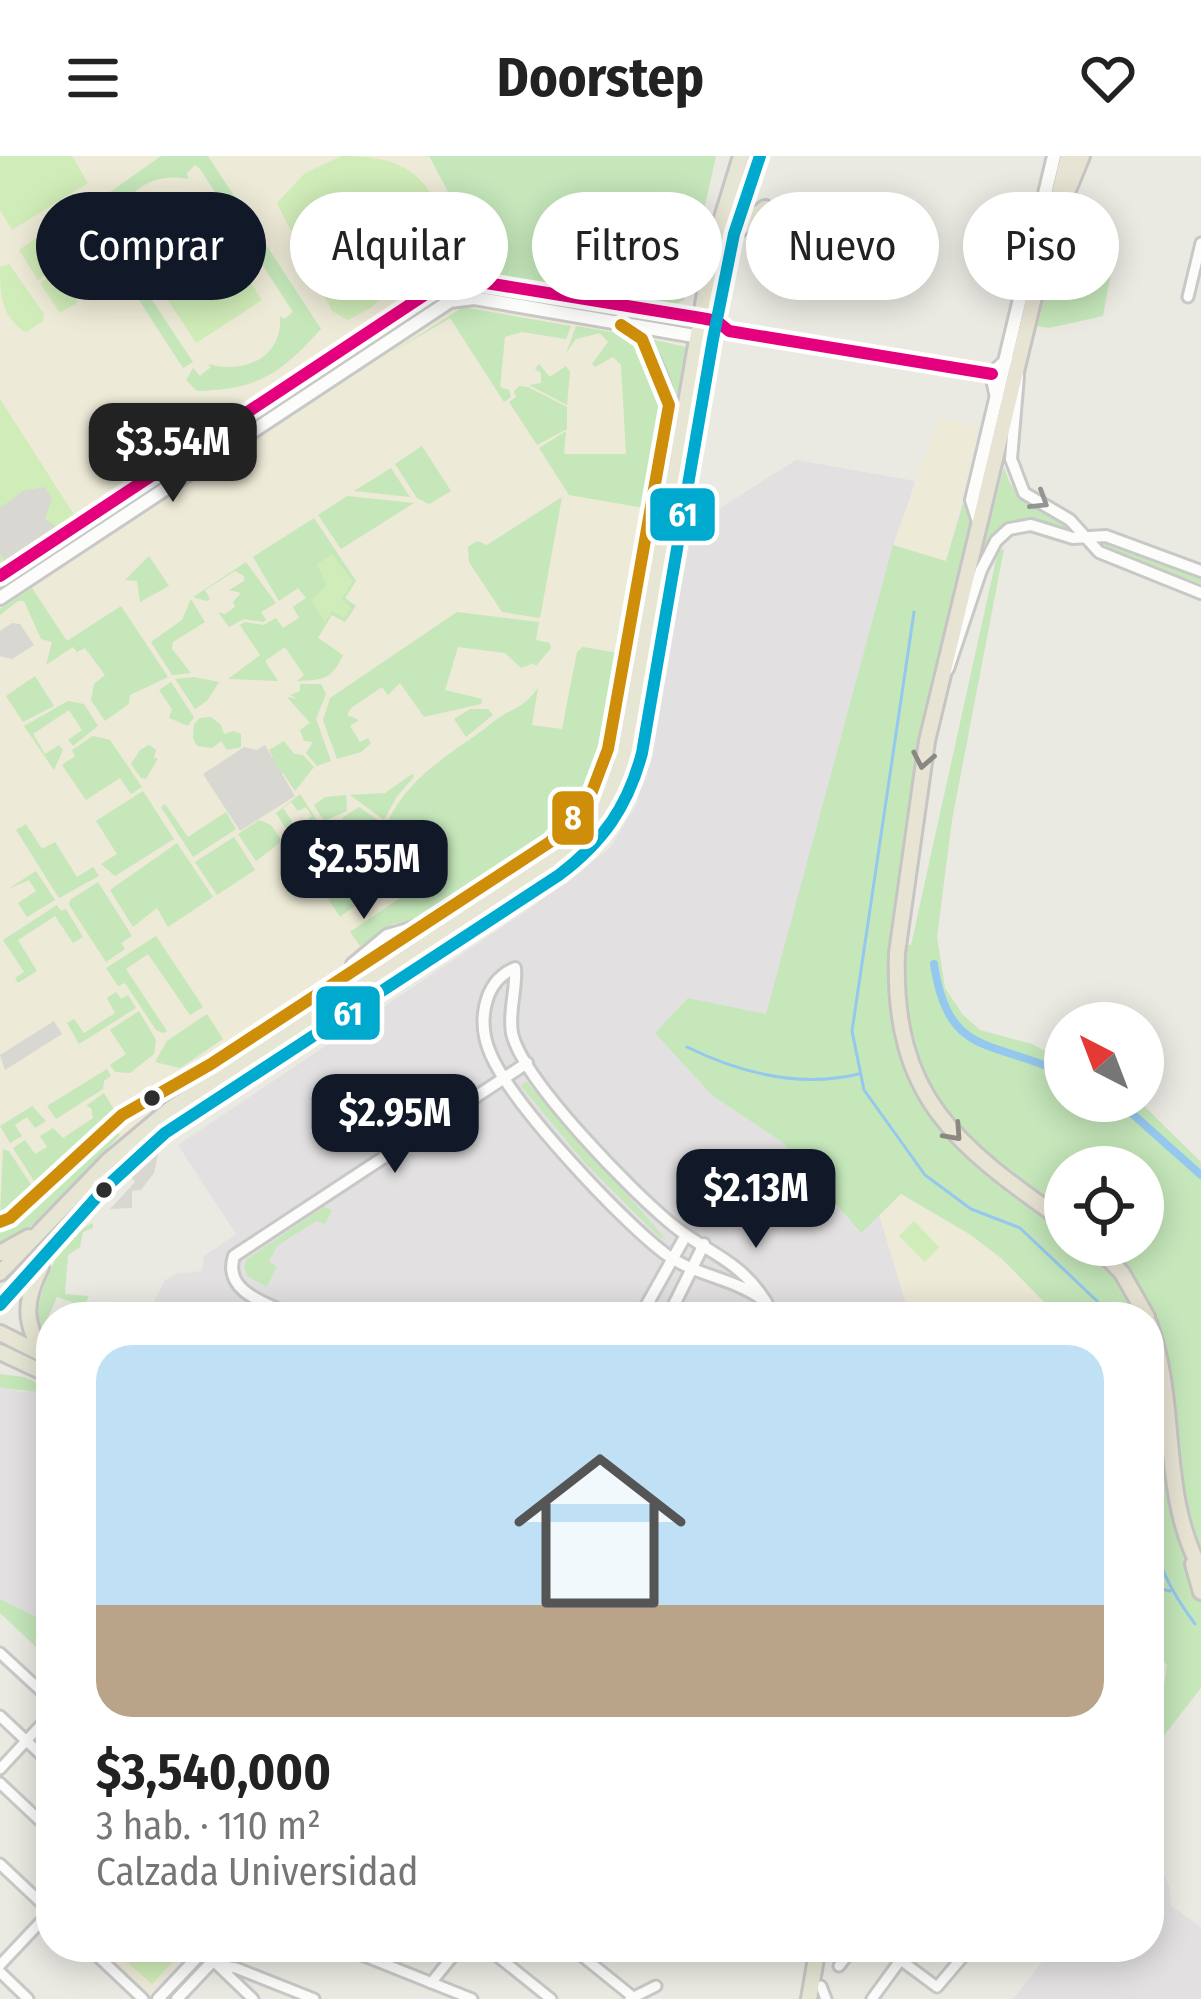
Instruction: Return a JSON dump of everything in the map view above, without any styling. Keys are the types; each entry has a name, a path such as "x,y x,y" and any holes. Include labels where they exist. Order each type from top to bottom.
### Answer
{"highway":[{"path":"1059,192 1062,156"},
{"path":"1068,192 1082,156"},
{"path":"1030,300 920,772 897,953 898,1017 905,1049 928,1100 980,1160 1044,1207"},
{"path":"1115,1266 1138,1302"},
{"path":"1164,1393 1177,1504 1201,1592"},
{"path":"1188,1547 1201,1570"}],"main road":[{"path":"722,215 741,156"},
{"path":"0,1305 118,1175 175,1125 539,889 604,835 625,802 642,753 680,481 682,423 702,340 716,323 734,234 760,156"},
{"path":"980,526 973,500 998,399 1012,366 1062,156"},
{"path":"734,234 746,224"},
{"path":"0,576 429,292 453,282 474,280 716,323"},
{"path":"0,598 458,298 702,340"},
{"path":"712,300 721,301"},
{"path":"716,300 716,323"},
{"path":"0,1274 108,1161 170,1109 521,880 580,837 604,807 619,773 647,627 706,385 702,340"},
{"path":"998,399 992,374 1012,366"},
{"path":"126,515 142,498 243,428 259,408"},
{"path":"662,456 682,423"},
{"path":"625,658 647,627"},
{"path":"0,1253 44,1228"},
{"path":"36,1342 26,1312 33,1285 52,1249"},
{"path":"0,1333 36,1351"},
{"path":"0,1352 36,1369"},
{"path":"0,1365 25,1364"},
{"path":"818,1996 821,1962"}],"street":[{"path":"1188,297 1201,243"},
{"path":"716,323 992,374"},
{"path":"0,1222 10,1218 109,1125 427,924 550,842 581,813 601,776 669,413 667,394 642,339 621,325"},
{"path":"330,360 339,373"},
{"path":"1012,366 1018,401 1011,459 1015,478 1029,498 1070,520 1099,552 1201,593"},
{"path":"939,689 957,650 981,570 1002,534 1031,525 1066,537 1106,536 1201,571"},
{"path":"515,968 511,1025 527,1063 610,1164 686,1234 748,1275 766,1302 739,1283 671,1257 566,1155 489,1051 484,1016 496,978 515,968"},
{"path":"265,1302 243,1291 231,1274 234,1256 527,1063"},
{"path":"648,1302 686,1234"},
{"path":"675,1302 704,1244"},
{"path":"0,1653 36,1686"},
{"path":"0,1716 36,1750"},
{"path":"0,1769 36,1730"},
{"path":"0,1784 36,1818"},
{"path":"0,1864 36,1898"},
{"path":"28,1999 0,1968 36,1928"},
{"path":"104,1962 143,1999"},
{"path":"158,1999 193,1962"},
{"path":"382,1962 472,1999"},
{"path":"431,1983 448,1962"},
{"path":"505,1962 551,1999"},
{"path":"589,1962 632,1998 656,1986"},
{"path":"839,1966 842,1962"},
{"path":"872,1999 900,1962"},
{"path":"904,1962 940,1987 959,1962"},
{"path":"177,1999 216,1963"},
{"path":"216,1963 253,1999"},
{"path":"216,1963 314,1999"}],"shaded area":[{"path":"0,156 437,156 485,192 290,192 290,300 508,300 508,209 532,227 532,300 646,300 695,311 619,749 614,773 593,813 562,846 190,1088 0,1266 0,572 77,521 0,399"},
{"path":"939,418 979,427 946,562 893,545"},
{"path":"796,460 915,481 766,1014 688,998 713,1096 782,1142 860,1233 879,1214 905,1302 154,1302 164,1281 176,1274 202,1271 204,1256 236,1234 178,1145 531,908 609,849 637,804 695,517 703,519"},
{"path":"44,487 52,498 45,519 62,531 0,571 5,561 0,554 0,508 23,491"},
{"path":"20,624 34,645 12,659 0,656 0,631"},
{"path":"265,745 295,796 240,831 203,774 244,747 257,750"},
{"path":"54,1021 62,1034 5,1070 0,1055"},
{"path":"160,1145 154,1173 141,1190 132,1191 132,1208 110,1209 135,1182 137,1165"},
{"path":"900,1194 971,1235 1044,1302 905,1302 879,1214"},
{"path":"0,1387 36,1390 36,1617 0,1599"},
{"path":"1164,1874 1171,1906 1201,1927 1201,1999 1013,1999 1042,1962 1164,1962"},
{"path":"115,1962 178,1962 149,1993"}],"green space":[{"path":"0,156 72,156 88,183 73,192 36,192 36,215 12,230 0,210"},
{"path":"161,156 208,156 232,192 215,192 195,165 188,179 164,178 134,192 110,192"},
{"path":"342,156 364,157 399,165 429,192 290,192 290,229 277,203 305,173"},
{"path":"429,156 716,156 708,192 532,192 532,286 508,283 508,192 448,192"},
{"path":"36,238 36,277 19,250"},
{"path":"266,245 290,282 290,300 302,300 321,329 280,368 253,382 197,391 186,380 193,368 200,376 211,367 208,364 234,367 258,360 275,343 280,316 284,319 293,312 266,270"},
{"path":"9,264 44,314 43,321 26,332 11,320 4,304 0,267"},
{"path":"51,300 77,300 78,302 60,313"},
{"path":"139,300 152,300 193,362 183,368"},
{"path":"168,300 262,300 196,343"},
{"path":"326,300 380,300 348,320 332,311"},
{"path":"628,300 684,300 671,306"},
{"path":"1043,300 1106,300 1103,316 1049,328 1037,326"},
{"path":"463,307 571,326 566,339 522,332 505,337 500,387 509,390 511,397 504,402 450,318 391,353"},
{"path":"576,326 630,335 662,402 644,508 569,495 539,448 566,431 564,454 626,454 621,365 613,357 595,367 592,364 608,342 600,333 576,339 566,353"},
{"path":"650,339 686,347 674,400"},
{"path":"539,364 550,377 566,366 570,372 567,405 529,385 541,383 541,373 535,369"},
{"path":"519,386 567,407 567,429 537,445 509,402"},
{"path":"0,399 78,521 0,572"},
{"path":"422,446 451,491 429,504 417,498 395,464"},
{"path":"1004,467 1024,500 1074,532 1014,521 982,549"},
{"path":"391,468 410,497 354,491"},
{"path":"347,496 414,503 341,549 318,515"},
{"path":"562,497 540,618 502,612 469,562 468,547 477,541 487,545"},
{"path":"963,503 973,522 894,944 911,945 998,551 1004,549 952,820 937,937 945,988 963,1015 980,1030 1044,1051 1044,1122 1160,1122 1201,1162 1201,1688 1164,1735 1164,1302 1044,1302 971,1235 901,1194 861,1233 782,1142 713,1096 655,1033 688,998 766,1014 893,545 946,561"},
{"path":"314,518 356,581 345,598 356,606 345,622 332,615 318,638 343,655 339,663 326,677 297,681 304,675 285,647 265,661 278,681 228,679 260,655 240,625 264,625 276,618 283,628 299,618 293,607 306,598 298,588 279,601 253,557"},
{"path":"1104,538 1201,576 1201,584 1102,547"},
{"path":"332,554 353,581 342,599 351,608 344,618 332,611 325,622 311,600 326,586 317,564"},
{"path":"149,556 169,586 140,602 137,581 125,580"},
{"path":"246,562 276,603 261,612 263,622 244,619 229,627 218,612 225,614 235,607 233,602 241,593 229,590 244,581 244,576 235,571 205,590 207,601 193,597"},
{"path":"32,588 67,641 121,606 168,677 130,695 129,704 105,721 91,700 94,684 105,675 85,648 77,652 73,647 46,665 52,642 41,639 24,601 0,615 0,609"},
{"path":"191,599 205,622 173,642 172,649 191,673 172,675 151,642 182,620"},
{"path":"457,612 539,622 536,640 550,643 551,648 536,666 521,668 505,653 458,647 445,690 482,699 481,704 424,717 400,683 388,695 382,687 347,715 359,720 350,726 360,742 368,738 371,743 361,752 337,759 323,720 330,698"},
{"path":"583,647 618,653 598,763 574,808 547,834 422,918 393,924 360,946 350,932 400,898 388,881 340,917 314,877 357,860 386,825 421,849 405,829 388,821 398,804 434,765 538,688 532,725 562,729 577,652"},
{"path":"35,676 54,706 23,722 6,696"},
{"path":"175,679 219,682 207,701 195,709"},
{"path":"171,682 194,717 188,726 169,718 172,709 159,690"},
{"path":"300,684 321,684 326,694 316,719 331,761 317,766 306,753 313,742 304,741 300,730 310,723 287,697 298,699 290,695 300,691"},
{"path":"68,701 84,704 98,726 73,746 68,740 82,730 69,710 33,734 45,754 59,745 63,750 54,770 24,726"},
{"path":"470,709 488,709 493,715 466,737 454,719"},
{"path":"211,717 224,734 241,734 241,747 227,750 221,741 212,748 197,746 194,724"},
{"path":"93,736 110,740 142,787 131,794 120,778 86,800 62,765 75,756 72,750"},
{"path":"284,741 314,767 295,791 283,773 277,776 268,760 273,757 269,750"},
{"path":"149,745 158,758 146,779 131,764"},
{"path":"412,774 384,820 350,795 385,793"},
{"path":"143,791 174,839 115,876 101,864 117,854 96,821"},
{"path":"300,794 320,825 313,830 306,807 298,811 291,802 283,808 299,832 291,837 276,813"},
{"path":"346,795 347,811 324,821 314,805 325,797"},
{"path":"165,804 188,837 226,812 236,829 193,857 161,807"},
{"path":"359,807 382,823 362,849 342,818"},
{"path":"259,820 271,825 282,841 256,861 238,834"},
{"path":"26,824 42,849 55,842 77,877 93,867 99,876 59,898 16,830"},
{"path":"324,828 336,847 331,854 339,866 311,874 291,843"},
{"path":"234,837 255,870 217,895 195,862"},
{"path":"177,843 213,897 168,927 157,908 133,927 110,890"},
{"path":"36,871 55,900 27,917 18,903 36,891 29,880 8,889"},
{"path":"98,882 132,936 121,943 125,949 106,962 69,905"},
{"path":"57,905 61,911 66,909 83,937 73,943 55,916 18,940 37,971 18,983 15,978 24,972 3,940"},
{"path":"156,936 203,1007 190,1015 148,954 126,969 167,1031 163,1033 156,1030 125,983 118,986 106,968"},
{"path":"116,992 121,999 128,995 136,1008 79,1044 67,1023 74,1019 84,1033 115,1013 107,998"},
{"path":"139,1011 156,1040 154,1054 130,1073 115,1072 110,1065 126,1054 110,1030"},
{"path":"207,1014 223,1039 180,1068 155,1062 167,1041"},
{"path":"107,1069 111,1076 103,1089 56,1119 47,1106"},
{"path":"526,1081 666,1239 585,1163 521,1086"},
{"path":"104,1093 115,1111 34,1181 13,1148 25,1140 35,1154 47,1147 40,1136 53,1128 63,1138 93,1118 86,1106"},
{"path":"32,1106 46,1121 35,1128 27,1117 15,1125 22,1136 10,1143 0,1126"},
{"path":"114,1129 120,1135 47,1214 0,1247 0,1227"},
{"path":"3,1149 32,1186 0,1216"},
{"path":"324,1207 332,1210 325,1224 316,1221 277,1246 269,1262 277,1266 267,1287 247,1276 247,1259"},
{"path":"914,1221 939,1247 925,1262 899,1236"},
{"path":"93,1223 93,1228 83,1232 80,1247 68,1255 65,1294 89,1296 86,1302 57,1297 55,1302 40,1302 52,1266 81,1230"},
{"path":"0,1374 36,1382 36,1392 0,1387"},
{"path":"0,1599 36,1617 36,1647 0,1613"},
{"path":"127,1962 173,1962 152,1984"}],"waterway":[{"path":"914,612 852,1031 864,1090 925,1175 971,1209 1020,1228 1098,1302"},
{"path":"934,964 950,1016 963,1031 996,1049 1044,1065"},
{"path":"687,1047 771,1076 815,1079 859,1074"},
{"path":"1142,1122 1201,1175"},
{"path":"1164,1571 1195,1624"},
{"path":"1164,1590 1170,1591"}],"transit line":[{"name":"61","path":"0,1305 105,1188 165,1133 559,875 612,822 642,753 713,339 734,234 760,156"},
{"path":"0,576 429,292 453,282 474,281 701,318 717,321 729,331 992,374"},
{"name":"8","path":"0,1222 122,1115 211,1064 550,842 588,802 608,749 669,405 642,339 621,325"}]}
